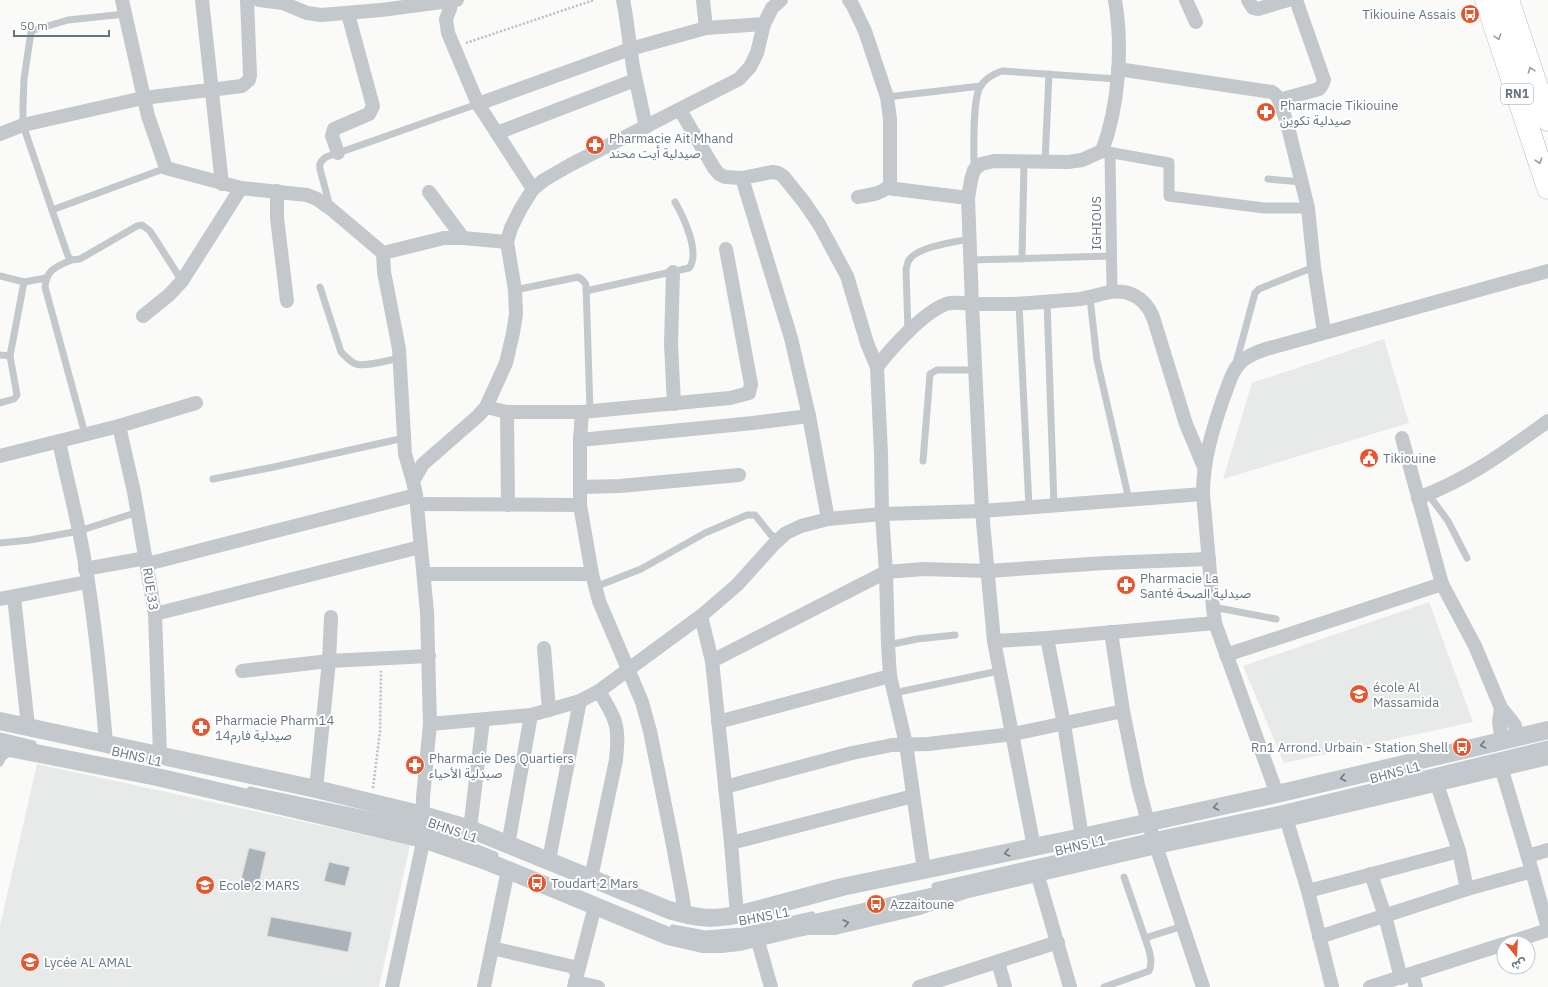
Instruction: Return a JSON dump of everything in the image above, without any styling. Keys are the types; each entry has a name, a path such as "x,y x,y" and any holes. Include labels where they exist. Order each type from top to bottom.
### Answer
{"highway":[{"name":"RN1","path":"1486,0 1548,188"},
{"name":"RN1","path":"1508,0 1548,120"}],"street":[{"path":"122,0 143,98 157,145 166,168 222,184 242,188 307,195 317,199 331,209 383,253 384,272 400,358 405,454 417,499 420,547 425,574 429,656 430,724 423,828 392,987"},
{"path":"202,0 222,184"},
{"path":"0,134 23,125 143,98 242,86 249,80 250,75 247,0"},
{"path":"259,0 283,3 307,14 321,15 348,14 453,0 446,19 448,32 478,104 533,189"},
{"path":"623,0 635,80 646,127"},
{"path":"703,0 706,28"},
{"path":"412,481 423,464 478,416 486,407 506,363 512,340 516,314 515,290 507,242 521,208 533,189 544,180 570,165 739,79 750,67 757,53 764,24 772,8 781,0"},
{"path":"849,0 865,31 887,97 890,119 890,184 882,191 858,197"},
{"path":"1106,152 1118,74 1118,16 1115,0"},
{"path":"1186,0 1196,22"},
{"path":"1248,0 1253,8 1258,9 1288,0"},
{"path":"1279,100 1319,89 1324,80 1296,0"},
{"path":"338,153 332,136 334,129 369,114 373,106 348,14"},
{"path":"478,104 630,49 706,28 764,24"},
{"path":"1118,74 1272,92 1276,95 1287,123 1308,208 1314,267 1324,332"},
{"path":"497,133 635,80"},
{"path":"680,110 714,168 725,177 742,178 772,172 778,173 783,176 804,202 819,224 847,276 867,343 877,367 890,676 906,744 924,870"},
{"path":"1034,847 994,641 982,511 968,198 974,170 981,164 994,161 1045,162 1082,160 1106,152 1169,163 1169,196 1264,208 1308,208"},
{"name":"IGHIOUS","path":"1106,152 1112,292"},
{"path":"742,178 791,338 809,416 828,520"},
{"path":"143,316 170,295 182,281 242,188"},
{"path":"887,188 968,198"},
{"path":"278,191 277,218 287,302"},
{"path":"429,192 463,238"},
{"path":"383,253 444,238 463,238 507,242"},
{"path":"486,407 507,412 586,411 730,398 743,396 749,393 751,384 726,249"},
{"path":"1277,794 1226,655 1215,623 1212,607 1203,494 1204,467 1210,440 1233,372 1241,362 1251,354 1266,349 1545,270"},
{"path":"673,272 671,344 674,404"},
{"path":"877,367 892,348 908,332 937,309 946,304 957,302 972,304 1019,304 1090,298 1112,292 1127,292 1141,299 1148,306 1154,317 1186,424 1204,467"},
{"path":"0,456 119,426 196,403"},
{"path":"586,411 580,440 580,505 593,581 599,601 642,702 650,731 685,915"},
{"path":"507,412 508,505"},
{"path":"580,440 809,416"},
{"path":"1423,496 1460,480 1480,469 1548,421"},
{"name":"RUE 33","path":"119,426 138,512 155,614 160,754"},
{"path":"1402,438 1423,496 1442,584 1475,646 1501,708 1515,726 1510,739"},
{"path":"59,441 79,531 86,575 100,676 106,743"},
{"path":"580,487 641,485 739,475"},
{"path":"430,724 531,715 580,701 599,691 701,616 737,585 779,539 786,533 801,526 828,520 882,514 982,511 1203,494"},
{"path":"28,726 7,598 86,575 417,499 508,505 580,505"},
{"path":"155,614 420,547"},
{"path":"712,661 886,572 924,570 988,571 1105,563 1209,559"},
{"path":"425,574 593,581"},
{"path":"1226,655 1442,584"},
{"path":"701,616 712,661 737,915"},
{"path":"316,789 330,661 331,618"},
{"path":"994,641 1047,638 1215,623"},
{"path":"1111,632 1123,711 1138,785 1153,836 1203,987"},
{"path":"1047,638 1064,724 1082,837"},
{"path":"544,648 549,710"},
{"path":"242,671 330,661 429,656"},
{"path":"718,722 890,676"},
{"path":"591,878 616,760 617,743 615,720 599,691"},
{"path":"549,862 580,701"},
{"path":"725,787 852,753 892,745 928,744 1013,734 1123,711"},
{"path":"484,987 492,948 505,857 531,715"},
{"path":"470,829 483,720"},
{"path":"0,721 160,754 372,802 423,828 505,857 595,906 668,936 703,944 721,944 757,938 808,926 834,926 919,906 964,890 1037,873 1277,794 1548,730"},
{"path":"8,748 423,828 470,829 505,857 549,862 669,910 701,918 719,918 737,915 842,887 1082,837 1153,836 1286,818 1436,781 1500,768 1548,756"},
{"path":"1500,768 1528,856 1548,929 1531,935"},
{"path":"1436,781 1459,851 1467,889"},
{"path":"731,843 913,796"},
{"path":"1286,818 1308,891 1332,987"},
{"path":"1528,856 1548,850"},
{"path":"1308,891 1459,851"},
{"path":"1319,937 1467,889 1532,871"},
{"path":"1037,873 1070,987"},
{"path":"1370,874 1410,980"},
{"path":"575,981 595,906"},
{"path":"757,938 771,987"},
{"path":"919,987 1058,942"},
{"path":"1370,987 1410,980 1496,947"},
{"path":"492,948 570,966 575,969 575,981"},
{"path":"998,962 1005,987"},
{"path":"575,981 598,987"}],"lane":[{"path":"71,260 68,256 23,125 22,105 24,79 31,32 68,20 125,14"},
{"path":"974,170 975,116 978,93 986,79 993,74 1002,71 1049,74 1118,74"},
{"path":"1045,162 1049,74"},
{"path":"887,97 981,86"},
{"path":"331,209 319,165 321,161 338,153 361,146 401,130 478,104"},
{"path":"1022,259 1024,162"},
{"path":"52,210 166,168"},
{"path":"1268,180 1302,182"},
{"path":"586,291 689,268 692,264 692,258 689,231 675,202"},
{"path":"85,434 44,287 46,278 50,271 71,260 80,259 137,226 142,225 150,231 182,281"},
{"path":"908,332 906,269 908,260 915,254 928,248 970,239"},
{"path":"970,260 1110,256"},
{"path":"1233,372 1255,293 1259,289 1314,267"},
{"path":"0,276 24,282 46,278"},
{"path":"515,290 578,277 585,282 586,411"},
{"path":"0,403 14,399 17,395 10,356 24,282"},
{"path":"320,287 341,352 347,359 355,364 364,365 400,358"},
{"path":"1090,298 1097,360 1129,500"},
{"path":"1047,302 1054,505"},
{"path":"1019,304 1029,507"},
{"path":"0,355 10,356"},
{"path":"923,461 930,374 937,370 976,370"},
{"path":"213,479 318,458 404,438"},
{"path":"1423,496 1448,521 1467,558"},
{"path":"0,544 79,531 138,512"},
{"path":"593,581 641,569 706,533 747,515 755,515 771,534 779,539"},
{"path":"1212,607 1276,619"},
{"path":"888,645 917,639 955,635"},
{"path":"894,692 1000,671"},
{"path":"0,736 39,745"},
{"name":"BHNS L1","path":"664,925 672,928 705,934 742,931 1153,836 1281,809 1548,744"},
{"name":"BHNS L1","path":"239,787 423,828 649,923 690,934 709,936 739,934 764,929 1153,836 1339,800 1451,770 1548,747"},
{"path":"0,763 8,748"},
{"name":"BHNS L1","path":"85,755 200,779"},
{"path":"1104,987 1149,971 1151,967 1151,961 1145,938 1124,877"},
{"path":"1145,938 1183,926"}],"path":[{"path":"454,47 594,0"},
{"path":"372,802 380,731 381,658"}],"shaded area":[{"path":"1384,339 1409,423 1223,479 1252,383"},
{"name":"école Al Massamida","path":"1429,602 1473,722 1284,763 1243,666"},
{"name":"Ecole 2 MARS","path":"37,764 410,845 379,987 0,987 0,926"}],"building":[{"path":"249,848 266,852 257,892 239,888"},
{"path":"329,862 350,867 345,886 324,881"},
{"path":"271,917 352,932 348,952 267,936"}],"place":[{"name":"Tikiouine Assais","path":"1470,14"},
{"name":"Pharmacie Tikiouine صيدلية تكوين","path":"1266,112"},
{"name":"Pharmacie Ait Mhand صيدلية أيت محند","path":"595,145"},
{"name":"Tikiouine","path":"1369,458"},
{"name":"Pharmacie La Santé صيدلية الصحة","path":"1126,585"},
{"name":"école Al Massamida","path":"1359,694"},
{"name":"Pharmacie Pharm14 صيدلية فارم14","path":"201,727"},
{"name":"Rn1 Arrond. Urbain - Station Shell","path":"1462,747"},
{"name":"Pharmacie Des Quartiers صيدلية الأحياء","path":"415,765"},
{"name":"Toudart 2 Mars","path":"537,883"},
{"name":"Ecole 2 MARS","path":"205,885"},
{"name":"Azzaitoune","path":"876,904"},
{"name":"Lycée AL AMAL","path":"30,962"}]}
